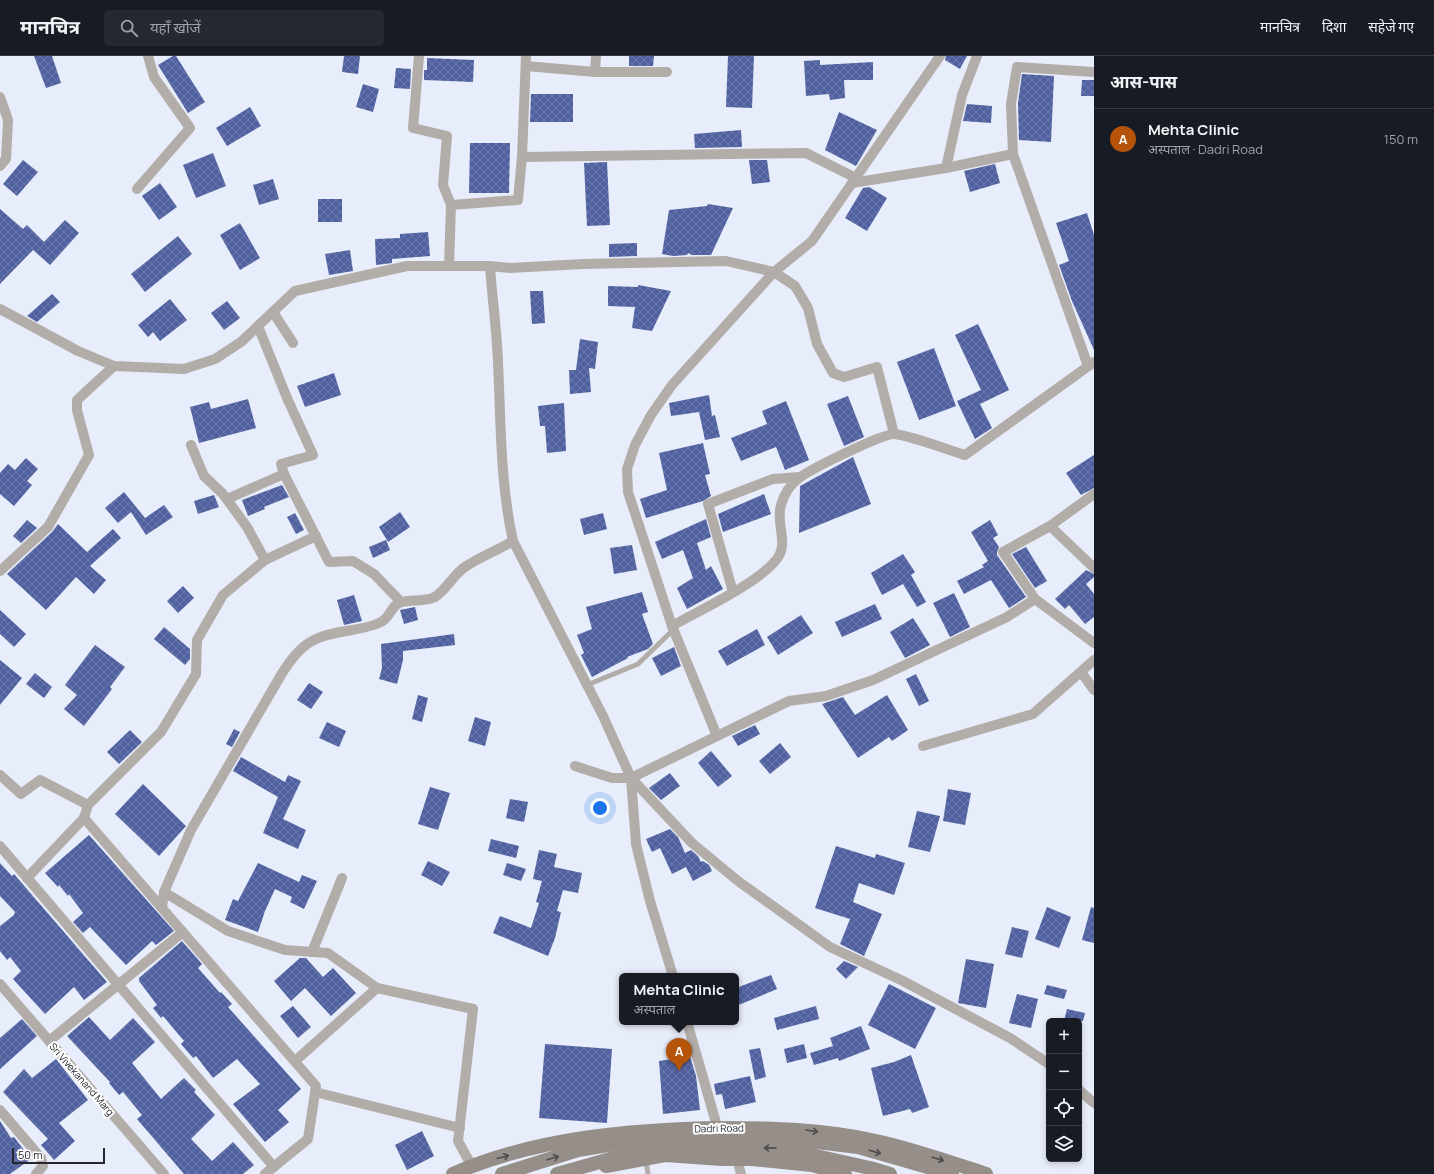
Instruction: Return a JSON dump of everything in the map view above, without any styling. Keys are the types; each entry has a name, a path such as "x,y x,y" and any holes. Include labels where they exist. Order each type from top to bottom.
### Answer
{"street":[{"path":"137,189 190,128 154,77 148,56"},
{"path":"419,56 413,128 447,136 443,185 451,205 449,266"},
{"path":"595,72 596,56"},
{"path":"718,736 673,628 628,492 627,469 635,445 651,415 672,384 774,272 812,241 940,56"},
{"path":"946,168 962,95 976,56"},
{"path":"451,205 518,200 522,157 526,61 595,72 667,72"},
{"path":"673,628 754,580 775,562 783,547 780,522 781,504 790,487 800,477 850,450 894,434 965,455 1091,364 1013,154 1011,104 1017,66 1094,72"},
{"path":"0,97 8,120 6,159 0,166"},
{"path":"522,157 806,152 854,180 946,168 1013,154"},
{"path":"0,309 78,351 114,366 184,369 215,358 241,342 295,291 406,266 490,266 510,268 583,264 726,261 774,272 795,286 808,308 817,344 833,373 844,377 877,367 894,434"},
{"path":"490,266 498,361 501,462 508,519 514,541 587,685 631,778 692,843 738,881 830,947 903,981 1010,1038 1046,1062"},
{"path":"273,312 293,344"},
{"path":"258,326 287,398 313,455 281,464 284,474 329,562 354,561 374,574 401,602"},
{"path":"0,571 48,527 89,455 77,410 77,400 114,366"},
{"path":"191,445 204,476 227,499 247,527 265,560"},
{"path":"227,499 284,474"},
{"path":"733,592 708,504 773,479 800,477"},
{"path":"1094,494 1050,526 1003,552 1035,599 1094,643"},
{"path":"1050,526 1094,568"},
{"path":"27,878 84,818 88,805 161,732 196,674 197,640 223,595 265,560 316,536"},
{"path":"162,908 164,892 191,830 281,675 297,652 306,644 326,634 370,627 382,622 390,615 397,604 401,602 412,600 420,601 434,597 464,567 514,541"},
{"path":"575,766 612,778 631,778 789,701 826,696 873,680 1008,617 1035,599"},
{"path":"923,746 1033,714 1094,660"},
{"path":"1081,672 1094,690"},
{"path":"0,775 21,794 40,780 88,805"},
{"path":"631,778 636,844 650,901 672,973"},
{"path":"84,818 316,1086 308,1139 265,1174"},
{"path":"0,846 274,1167"},
{"path":"312,952 342,878"},
{"path":"164,892 228,931 285,950 328,953 377,988 473,1009 458,1141 469,1161 476,1164"},
{"path":"49,1041 184,932"},
{"name":"Sri Vivekanand Marg","path":"1,988 164,1174"},
{"path":"295,1061 377,988"},
{"path":"688,1025 719,1128 722,1160"},
{"path":"315,1092 460,1128"},
{"path":"1082,1093 1094,1103"},
{"path":"0,1110 41,1158 43,1166 36,1174"},
{"name":"Dadri Road","path":"453,1174 476,1164 544,1146 608,1134 657,1129 719,1128 804,1130 876,1141 986,1174"},
{"path":"502,1174 578,1150 638,1140 759,1135 858,1148 952,1174"},
{"path":"557,1174 639,1151 780,1148 870,1168 890,1174"},
{"path":"580,1174 614,1164 665,1155 812,1165 845,1174"},
{"path":"737,1159 741,1174"}],"lane":[{"path":"587,685 638,664 673,628"},
{"path":"646,1159 648,1174"}],"building":[{"path":"34,56 52,56 61,83 46,88"},
{"path":"173,56 176,56 205,102 188,113 158,65"},
{"path":"344,56 360,56 358,74 342,72"},
{"path":"629,56 654,56 653,66 629,66"},
{"path":"728,56 754,56 752,108 726,107"},
{"path":"946,56 967,56 960,69 945,60"},
{"path":"427,58 474,60 473,82 424,80 424,70 427,70"},
{"path":"820,60 820,65 873,62 873,80 844,80 845,98 830,100 829,94 806,96 804,61"},
{"path":"396,68 411,69 410,89 394,88"},
{"path":"1022,74 1054,76 1051,142 1019,140 1018,103"},
{"path":"1082,80 1094,80 1094,96 1081,96"},
{"path":"363,84 379,89 373,112 356,107"},
{"path":"531,94 573,94 573,122 530,122"},
{"path":"967,104 992,106 991,123 963,121"},
{"path":"250,107 261,126 227,146 216,128"},
{"path":"839,112 877,130 856,166 825,150"},
{"path":"741,130 742,147 695,148 694,134"},
{"path":"470,143 510,143 509,193 469,193"},
{"path":"213,153 226,186 196,198 183,165"},
{"path":"23,160 38,172 17,196 3,184"},
{"path":"749,160 767,160 770,182 752,184"},
{"path":"607,162 610,225 587,226 584,163"},
{"path":"995,164 1000,183 970,192 964,171"},
{"path":"273,179 279,199 259,205 253,185"},
{"path":"160,183 177,207 159,220 142,196"},
{"path":"869,187 887,198 867,231 845,218 863,188"},
{"path":"318,199 342,199 342,222 318,222"},
{"path":"708,204 733,208 711,255 692,255 688,253 687,255 673,256 662,254 669,210 707,206"},
{"path":"0,209 23,229 27,225 44,242 65,220 79,233 50,265 33,250 0,284"},
{"path":"1087,213 1094,235 1094,350 1072,301 1059,265 1069,261 1056,223"},
{"path":"240,223 260,258 240,270 220,235"},
{"path":"428,232 430,256 392,259 392,263 376,265 375,239 400,238 400,234"},
{"path":"178,236 192,254 145,292 131,274"},
{"path":"637,243 637,256 609,257 609,244"},
{"path":"350,250 353,271 329,275 325,254"},
{"path":"638,285 671,291 652,331 632,328 635,307 608,306 608,286 638,287"},
{"path":"530,291 543,291 545,323 532,324"},
{"path":"52,294 60,302 37,322 27,316"},
{"path":"170,299 187,320 160,341 153,332 148,337 138,325"},
{"path":"227,301 240,318 224,330 211,313"},
{"path":"978,324 1009,390 980,404 992,428 975,439 957,401 981,390 955,335"},
{"path":"580,339 598,342 595,369 589,368 591,392 570,394 569,370 576,370"},
{"path":"934,348 956,406 919,420 897,362"},
{"path":"334,373 341,395 305,407 297,386"},
{"path":"709,395 712,416 715,415 720,437 705,440 699,412 671,416 669,403"},
{"path":"848,396 864,437 844,446 827,404"},
{"path":"248,399 256,428 199,443 190,407 209,402 211,409"},
{"path":"786,401 809,460 785,470 776,447 741,461 731,438 767,424 762,411"},
{"path":"564,403 566,451 547,453 545,426 540,426 538,406"},
{"path":"703,443 710,474 705,475 711,496 703,501 646,518 640,499 667,490 659,453"},
{"path":"1094,455 1094,488 1081,495 1066,473"},
{"path":"853,457 871,504 799,533 800,486"},
{"path":"26,458 38,469 27,481 32,485 14,506 0,494 0,473 8,464 15,470"},
{"path":"282,485 289,497 264,507 265,509 248,516 242,500"},
{"path":"124,492 145,518 164,505 173,517 146,535 131,512 118,523 105,508"},
{"path":"764,494 771,514 723,532 718,514"},
{"path":"214,495 219,507 198,514 194,501"},
{"path":"400,512 410,527 388,542 379,527"},
{"path":"295,513 304,530 296,534 287,517"},
{"path":"603,513 607,529 584,535 580,519"},
{"path":"706,519 711,537 697,543 706,570 711,566 723,589 687,609 677,588 693,578 683,550 662,559 655,542"},
{"path":"27,520 37,528 21,543 13,536"},
{"path":"990,520 998,535 993,538 999,547 997,555 1026,597 1009,608 991,580 964,594 957,581 984,567 982,565 988,561 971,532"},
{"path":"58,524 87,552 113,529 121,538 90,566 106,580 94,594 76,577 46,610 7,574 52,532"},
{"path":"386,540 390,550 373,558 369,547"},
{"path":"632,545 637,570 614,574 610,548"},
{"path":"1026,547 1047,581 1035,588 1012,554"},
{"path":"903,554 915,572 911,575 926,602 917,607 903,584 882,595 871,573"},
{"path":"1086,570 1094,574 1094,577 1086,584 1094,594 1094,617 1085,624 1069,605 1065,609 1055,599"},
{"path":"183,586 194,598 178,613 167,601"},
{"path":"642,592 648,612 642,614 653,644 648,649 627,657 628,658 592,677 581,655 584,653 577,635 592,629 586,607"},
{"path":"954,593 970,627 950,637 933,603"},
{"path":"354,595 362,621 344,625 337,600"},
{"path":"875,604 882,619 842,637 835,622"},
{"path":"415,607 418,620 404,624 400,610"},
{"path":"0,610 26,634 14,647 0,634"},
{"path":"801,615 813,633 778,655 767,637"},
{"path":"913,618 930,645 905,658 890,632"},
{"path":"164,627 190,649 190,659 185,665 154,639"},
{"path":"757,629 765,645 727,666 718,651"},
{"path":"454,634 455,645 403,651 403,660 397,684 379,679 382,668 381,644"},
{"path":"95,645 125,667 110,687 112,689 84,726 64,709 77,695 65,685"},
{"path":"674,647 681,666 661,676 652,658"},
{"path":"0,660 22,678 0,705"},
{"path":"35,673 52,687 44,698 26,684"},
{"path":"916,674 929,701 919,706 906,679"},
{"path":"309,683 323,692 311,709 297,700"},
{"path":"418,695 428,698 422,722 412,719"},
{"path":"887,695 908,730 892,741 889,737 858,758 822,704 843,697 855,715"},
{"path":"475,717 491,722 485,746 468,741"},
{"path":"327,722 346,731 339,747 319,738"},
{"path":"755,725 760,734 738,746 732,736"},
{"path":"234,729 240,732 232,747 226,744"},
{"path":"130,730 142,742 119,764 107,752"},
{"path":"780,743 791,757 770,774 759,761"},
{"path":"711,751 732,776 718,787 698,763"},
{"path":"241,757 285,782 288,775 301,781 283,819 306,830 298,849 263,833 278,797 233,771"},
{"path":"670,773 680,786 661,800 649,788"},
{"path":"143,784 186,826 159,856 115,814"},
{"path":"430,787 450,793 438,830 418,824"},
{"path":"948,789 971,793 965,825 943,821"},
{"path":"510,799 528,802 524,822 506,818"},
{"path":"917,811 940,816 930,852 908,847"},
{"path":"670,829 678,837 685,853 691,850 698,856 701,862 703,861 709,865 712,871 693,881 686,867 672,874 660,848 652,852 646,839"},
{"path":"89,835 174,931 156,945 152,941 126,965 90,927 83,933 73,922 83,913 69,894 68,896 59,885 58,887 45,873"},
{"path":"491,839 519,846 516,858 488,851"},
{"path":"836,846 875,858 876,854 905,863 894,895 859,883 853,902 882,914 864,956 840,944 850,919 815,908"},
{"path":"539,850 557,854 554,867 582,873 578,893 563,890 557,911 561,912 555,938 548,956 493,933 500,916 531,928 539,903 536,902 542,881 533,879"},
{"path":"428,861 450,872 442,886 421,875"},
{"path":"0,863 12,876 14,874 107,982 84,1000 74,987 45,1014 13,979 21,971 10,957 7,960 0,951 0,926 14,915 15,912 0,896"},
{"path":"258,863 299,882 302,875 317,881 304,909 290,902 292,897 275,889 265,911 258,932 225,920 233,899 238,901"},
{"path":"507,863 526,869 521,881 503,875"},
{"path":"1047,907 1071,917 1059,948 1035,939"},
{"path":"1091,907 1094,908 1094,943 1082,940"},
{"path":"1012,927 1029,931 1022,958 1005,954"},
{"path":"182,941 202,964 198,968 232,1004 228,1007 301,1089 278,1110 289,1122 265,1142 233,1104 260,1084 237,1059 213,1078 196,1056 193,1058 181,1044 184,1041 163,1016 161,1018 153,1008 157,1005 139,981 139,978"},
{"path":"300,958 306,958 323,977 333,968 356,993 331,1016 305,988 291,1001 274,981"},
{"path":"966,959 994,964 986,1008 958,1003"},
{"path":"844,961 858,967 846,979 836,969"},
{"path":"771,975 777,989 739,1005 739,987"},
{"path":"889,984 936,1008 915,1049 868,1025"},
{"path":"1047,985 1067,990 1064,999 1044,994"},
{"path":"1017,994 1038,999 1031,1028 1009,1023"},
{"path":"293,1006 311,1027 298,1038 280,1016"},
{"path":"816,1006 819,1019 777,1030 774,1018"},
{"path":"1067,1009 1085,1013 1083,1021 1082,1018 1065,1018"},
{"path":"89,1017 110,1040 133,1018 155,1042 132,1063 161,1099 184,1078 196,1090 194,1092 215,1115 191,1139 212,1161 233,1142 254,1165 243,1174 184,1174 137,1119 142,1115 123,1092 119,1095 109,1083 110,1082 67,1036"},
{"path":"22,1019 37,1036 0,1069 0,1038"},
{"path":"861,1026 870,1049 839,1061 838,1058 814,1065 810,1053 833,1046 830,1038"},
{"path":"545,1044 612,1049 607,1123 539,1118"},
{"path":"804,1044 807,1058 787,1063 784,1049"},
{"path":"760,1048 766,1077 755,1080 749,1050"},
{"path":"688,1050 696,1076 700,1110 663,1114 659,1061 672,1059 671,1051"},
{"path":"911,1055 929,1107 912,1113 910,1109 883,1116 871,1068 894,1062"},
{"path":"56,1059 88,1100 59,1123 75,1141 54,1160 41,1145 48,1139 3,1092 24,1069 32,1078"},
{"path":"750,1076 756,1102 725,1109 722,1094 716,1095 714,1084"},
{"path":"0,1121 11,1138 14,1137 31,1159 10,1174 0,1174"},
{"path":"422,1131 434,1156 407,1170 395,1145"}],"place":[{"name":"Mehta Clinic","path":"679,1071"}]}
